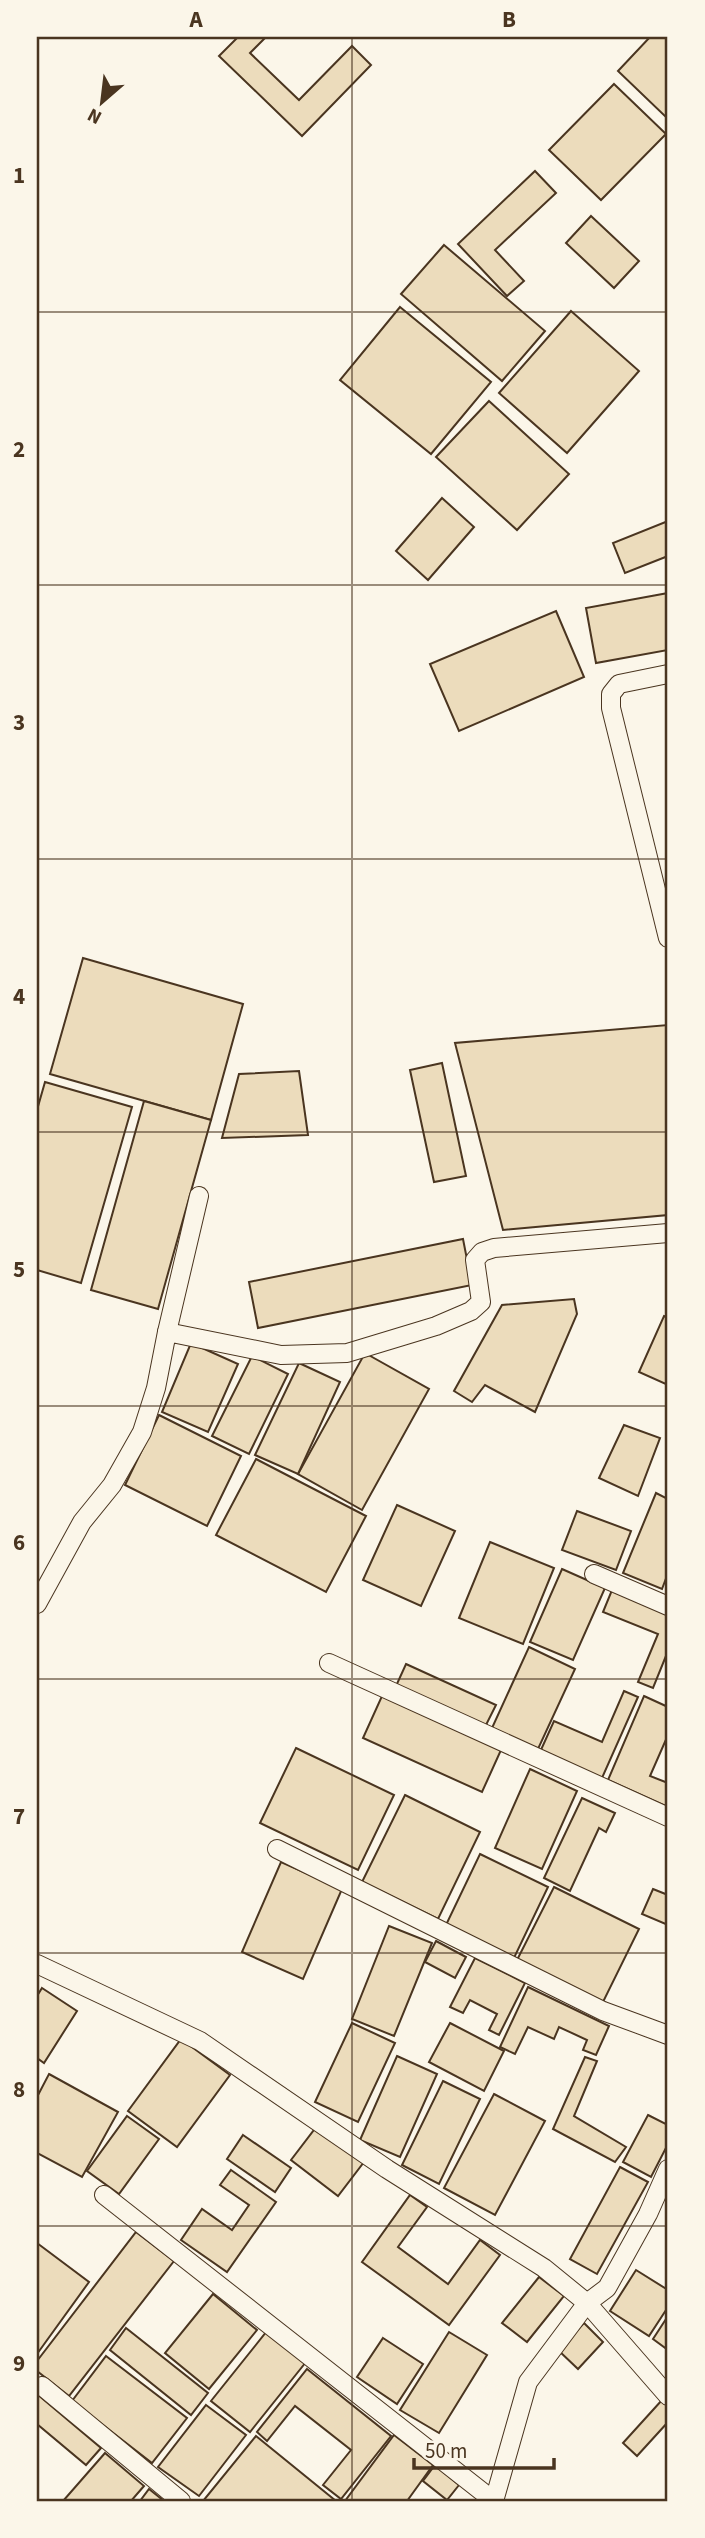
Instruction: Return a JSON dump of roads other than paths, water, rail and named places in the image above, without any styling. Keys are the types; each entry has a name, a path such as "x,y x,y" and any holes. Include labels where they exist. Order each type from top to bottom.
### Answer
{"street":[{"path":"668,674 620,684 611,694 611,708 668,938"},
{"path":"37,1604 82,1522 112,1485 142,1432 156,1388 199,1196"},
{"path":"167,1332 281,1355 347,1353 436,1326 471,1311 481,1301 475,1260 482,1252 494,1248 668,1233"},
{"path":"594,1574 668,1606"},
{"path":"329,1663 668,1817"},
{"path":"277,1849 603,2011 668,2035"},
{"path":"37,1964 200,2042 387,2169 544,2268 587,2303 668,2396"},
{"path":"104,2195 494,2501 528,2382 587,2303 607,2288 648,2214 668,2169"},
{"path":"42,2386 181,2501"}]}
